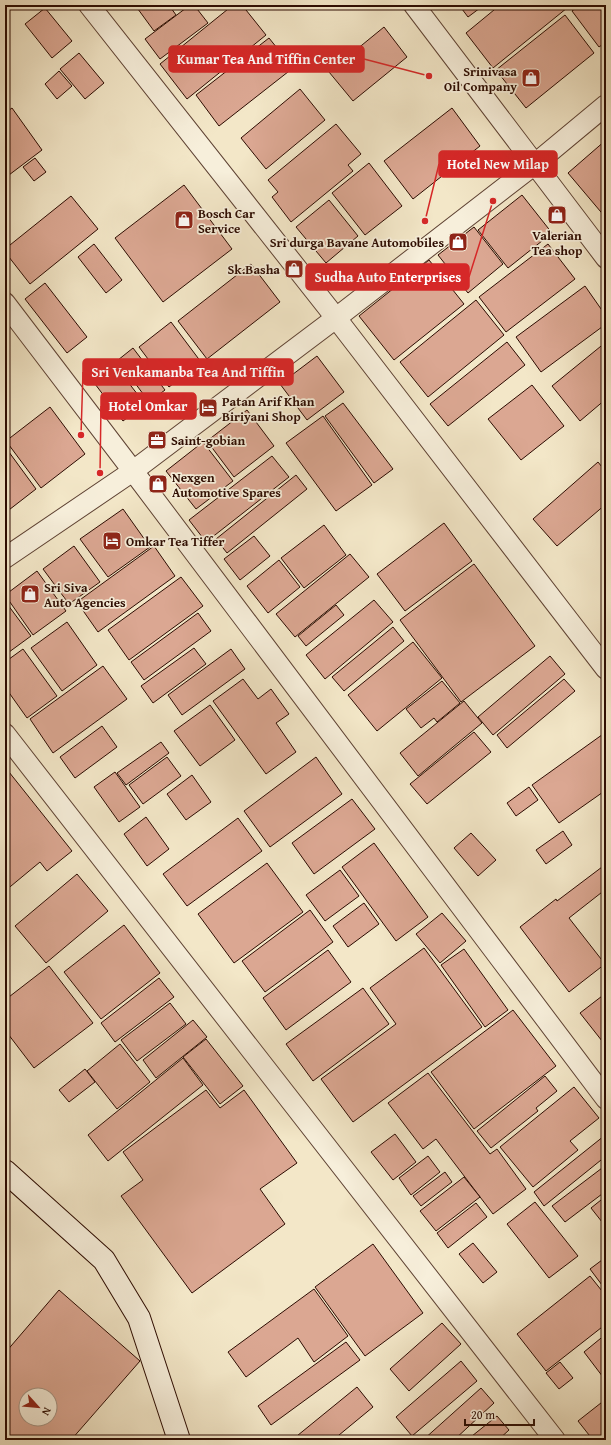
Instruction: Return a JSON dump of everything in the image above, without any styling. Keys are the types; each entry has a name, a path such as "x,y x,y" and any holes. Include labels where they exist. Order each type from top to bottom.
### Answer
{"street":[{"path":"89,5 336,318 606,669"},
{"path":"414,5 606,258"},
{"path":"5,558 133,471 336,318 535,164 606,105"},
{"path":"5,303 606,1099"},
{"path":"5,734 555,1440"},
{"path":"5,1171 104,1260 139,1318 179,1440"}],"building":[{"path":"135,5 169,5 176,15 154,31"},
{"path":"190,5 194,5 208,23 160,59 145,39"},
{"path":"233,5 242,5 266,35 187,99 160,64"},
{"path":"459,5 484,5 468,17"},
{"path":"500,5 564,5 567,8 493,68 466,33"},
{"path":"580,5 606,5 606,42 599,47 572,11"},
{"path":"45,8 72,41 52,58 25,24"},
{"path":"565,15 594,53 526,108 496,70"},
{"path":"384,27 407,57 353,101 329,72"},
{"path":"269,38 293,68 219,126 196,95"},
{"path":"79,53 104,83 85,99 60,69"},
{"path":"59,71 72,86 57,99 45,84"},
{"path":"300,89 325,120 266,169 241,138"},
{"path":"12,108 42,150 5,178 5,113"},
{"path":"452,108 480,146 413,199 384,161"},
{"path":"336,124 361,154 348,165 353,171 291,222 272,197 278,192 268,180"},
{"path":"606,140 606,218 568,173"},
{"path":"35,158 46,172 34,181 23,167"},
{"path":"369,163 402,206 365,235 332,193"},
{"path":"184,185 232,249 163,302 115,238"},
{"path":"522,195 552,233 508,268 478,230"},
{"path":"71,196 98,229 30,284 5,252 5,249"},
{"path":"329,200 358,236 326,263 296,227"},
{"path":"474,227 503,264 468,293 438,255"},
{"path":"94,244 122,280 106,293 78,257"},
{"path":"548,244 575,279 506,332 479,297"},
{"path":"429,260 464,304 394,360 359,316"},
{"path":"251,264 280,302 207,359 178,321"},
{"path":"45,283 87,337 67,353 25,299"},
{"path":"585,286 606,316 606,324 541,372 516,337"},
{"path":"476,300 504,335 428,397 400,362"},
{"path":"171,322 201,362 169,387 139,347"},
{"path":"507,342 525,365 448,426 430,404"},
{"path":"606,342 606,399 580,421 552,386"},
{"path":"133,348 165,390 149,402 118,360"},
{"path":"317,356 344,392 307,420 280,384"},
{"path":"114,364 145,404 123,421 92,380"},
{"path":"532,385 564,426 521,460 488,419"},
{"path":"343,403 393,469 374,483 325,416"},
{"path":"50,407 85,454 41,488 6,441"},
{"path":"247,410 274,446 234,477 207,441"},
{"path":"323,416 372,485 336,511 286,443"},
{"path":"203,442 233,481 196,509 166,471"},
{"path":"6,448 36,489 5,513 5,449"},
{"path":"272,456 289,477 206,542 189,520"},
{"path":"598,462 606,472 606,504 557,546 533,519"},
{"path":"296,475 307,489 227,553 216,539"},
{"path":"123,509 150,547 108,577 80,539"},
{"path":"444,523 472,561 405,611 377,574"},
{"path":"324,525 346,555 304,588 281,558"},
{"path":"254,536 270,556 240,580 224,559"},
{"path":"74,546 100,582 69,604 43,569"},
{"path":"154,546 175,576 98,632 77,602"},
{"path":"350,554 369,577 295,637 276,614"},
{"path":"279,560 300,587 268,613 247,586"},
{"path":"474,564 535,646 461,702 400,620"},
{"path":"37,571 66,611 33,635 5,595"},
{"path":"181,577 203,606 129,660 108,630"},
{"path":"374,600 393,622 325,679 306,655"},
{"path":"5,601 31,636 5,655"},
{"path":"336,605 344,615 306,646 298,636"},
{"path":"198,613 211,631 144,680 131,662"},
{"path":"67,622 97,665 62,691 31,648"},
{"path":"393,627 404,641 344,691 332,677"},
{"path":"413,642 442,678 377,731 348,695"},
{"path":"194,648 206,664 153,703 141,686"},
{"path":"23,649 57,696 27,718 5,687 5,662"},
{"path":"231,649 245,669 182,715 168,695"},
{"path":"550,656 565,674 493,735 478,717"},
{"path":"103,666 127,699 53,753 30,719"},
{"path":"243,679 258,699 271,689 289,714 276,723 296,752 266,774 213,701"},
{"path":"564,679 575,691 507,748 497,735"},
{"path":"442,681 460,703 437,722 434,718 421,728 406,709"},
{"path":"464,701 482,723 418,776 400,753"},
{"path":"210,705 235,740 200,766 174,731"},
{"path":"102,726 117,747 75,778 60,757"},
{"path":"474,732 491,752 427,804 410,784"},
{"path":"606,732 606,790 559,823 532,785"},
{"path":"161,742 169,753 126,785 117,773"},
{"path":"167,757 181,776 143,804 129,785"},
{"path":"316,757 342,794 270,847 244,811"},
{"path":"5,767 72,851 47,871 40,862 5,891"},
{"path":"115,772 140,807 119,822 94,787"},
{"path":"192,775 211,802 186,820 167,794"},
{"path":"529,787 538,800 516,816 507,803"},
{"path":"352,799 375,829 314,874 292,843"},
{"path":"146,817 169,849 147,866 124,834"},
{"path":"238,818 262,851 187,906 163,874"},
{"path":"563,831 572,845 546,864 536,850"},
{"path":"471,833 496,860 478,876 454,848"},
{"path":"374,843 428,917 396,941 342,867"},
{"path":"267,863 303,912 234,963 198,914"},
{"path":"606,864 606,889 569,918 605,964 569,992 520,927 556,899 557,901"},
{"path":"340,870 359,896 325,921 306,895"},
{"path":"77,874 108,911 46,963 15,926"},
{"path":"364,903 379,924 348,947 333,926"},
{"path":"310,910 333,942 265,992 242,961"},
{"path":"442,913 466,941 440,963 416,934"},
{"path":"124,925 160,973 101,1019 64,972"},
{"path":"424,948 482,1027 353,1122 321,1079 396,1024 370,988"},
{"path":"464,949 508,1010 485,1027 441,965"},
{"path":"328,950 351,982 286,1030 263,998"},
{"path":"49,966 93,1023 34,1068 5,1030 5,1000"},
{"path":"159,978 174,997 115,1042 101,1023"},
{"path":"363,988 389,1024 313,1081 286,1044"},
{"path":"606,993 606,1046 580,1013"},
{"path":"170,1003 186,1024 137,1061 121,1040"},
{"path":"513,1010 556,1066 474,1129 431,1072"},
{"path":"193,1020 207,1037 156,1078 143,1060"},
{"path":"206,1039 243,1086 220,1104 183,1057"},
{"path":"120,1044 150,1082 117,1109 87,1071"},
{"path":"183,1058 203,1085 108,1161 88,1135"},
{"path":"85,1069 95,1082 69,1102 59,1090"},
{"path":"428,1073 490,1154 497,1149 526,1189 493,1214 436,1139 423,1149 388,1103"},
{"path":"545,1076 557,1091 536,1108 538,1111 491,1148 477,1131"},
{"path":"574,1087 599,1118 570,1141 578,1150 533,1187 500,1147"},
{"path":"206,1090 220,1108 244,1090 297,1163 260,1189 285,1224 192,1293 121,1196 143,1180 123,1152"},
{"path":"395,1134 416,1162 393,1180 371,1152"},
{"path":"604,1136 606,1139 606,1156 544,1206 534,1192"},
{"path":"428,1156 440,1172 411,1195 399,1178"},
{"path":"606,1165 606,1191 565,1222 552,1206"},
{"path":"445,1172 452,1182 421,1206 413,1196"},
{"path":"464,1177 480,1197 436,1231 420,1211"},
{"path":"606,1196 606,1227 591,1208"},
{"path":"535,1202 578,1256 549,1278 507,1224"},
{"path":"476,1203 487,1217 448,1248 437,1233"},
{"path":"473,1243 497,1272 483,1283 459,1254"},
{"path":"373,1244 423,1313 365,1356 315,1287"},
{"path":"606,1257 606,1282 602,1285 590,1269"},
{"path":"590,1276 606,1296 606,1324 546,1371 517,1334"},
{"path":"314,1289 348,1336 314,1362 298,1338 246,1377 228,1352"},
{"path":"59,1290 140,1361 71,1440 5,1440 5,1353"},
{"path":"442,1323 461,1344 409,1391 390,1369"},
{"path":"606,1334 606,1381 584,1352"},
{"path":"346,1342 360,1360 271,1425 258,1406"},
{"path":"461,1361 477,1381 412,1436 396,1417"},
{"path":"560,1362 573,1378 559,1389 546,1373"},
{"path":"357,1387 373,1407 333,1440 292,1440"},
{"path":"481,1388 494,1403 454,1440 423,1440"},
{"path":"606,1399 606,1440 593,1440 578,1421"},
{"path":"497,1416 509,1430 498,1440 467,1440"}],"place":[{"name":"Kumar Tea And Tiffin Center","path":"429,76"},
{"name":"Srinivasa Oil Company","path":"531,78"},
{"name":"Sudha Auto Enterprises","path":"493,201"},
{"name":"Valerian Tea shop","path":"557,215"},
{"name":"Bosch Car Service","path":"184,220"},
{"name":"Hotel New Milap","path":"425,221"},
{"name":"Sri durga Bavane Automobiles","path":"458,242"},
{"name":"Sk.Basha","path":"294,269"},
{"name":"Patan Arif Khan Biriyani Shop","path":"208,408"},
{"name":"Sri Venkamanba Tea And Tiffin","path":"81,435"},
{"name":"Saint-gobian","path":"157,440"},
{"name":"Hotel Omkar","path":"100,473"},
{"name":"Nexgen Automotive Spares","path":"158,484"},
{"name":"Omkar Tea Tiffer","path":"112,541"},
{"name":"Sri Siva Auto Agencies","path":"30,594"}]}
